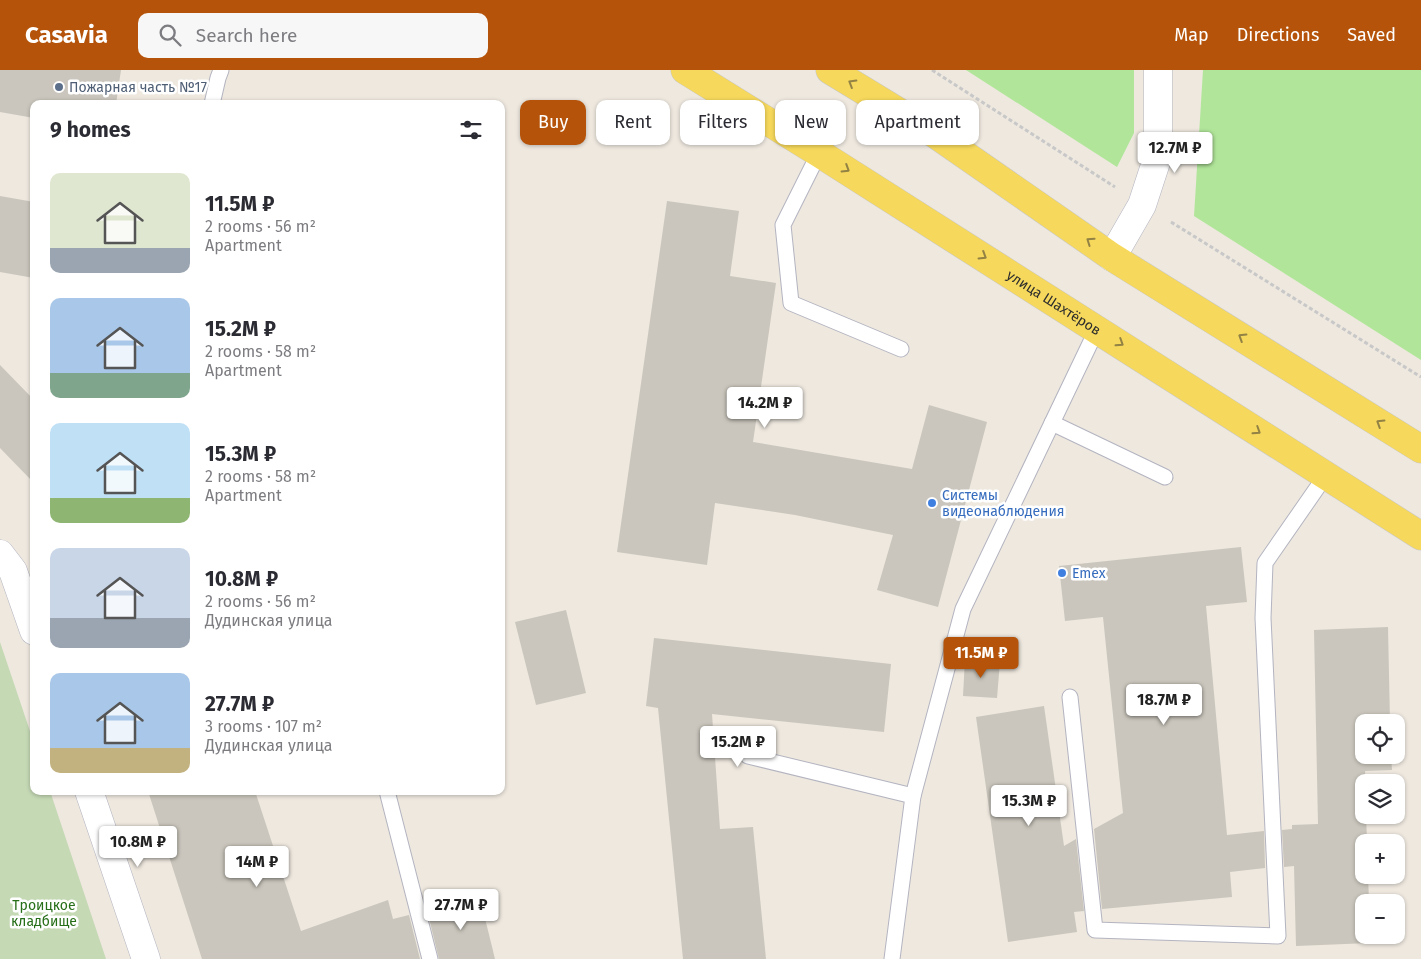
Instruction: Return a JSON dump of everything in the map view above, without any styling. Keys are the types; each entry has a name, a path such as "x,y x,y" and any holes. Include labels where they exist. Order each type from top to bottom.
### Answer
{"main road":[{"name":"улица Шахтёров","path":"685,70 820,152 1421,536"},
{"path":"830,70 935,134 1112,257 1421,449"}],"street":[{"path":"1112,257 1142,205 1158,156 1158,70"},
{"path":"0,554 13,571 30,620"},
{"path":"90,795 146,959"}],"lane":[{"path":"213,100 221,70"},
{"path":"820,152 783,226 791,303 901,349"},
{"path":"892,959 913,796 963,609 1097,329"},
{"path":"1052,423 1165,477"},
{"path":"1070,697 1096,930 1278,936 1263,618 1265,563 1326,475"},
{"path":"748,756 913,796"},
{"path":"388,795 430,959"}],"path":[{"path":"932,70 1142,205 1421,378"}],"green space":[{"path":"966,70 1134,70 1134,133 1117,167"},
{"path":"1203,70 1421,70 1421,360 1194,216"},
{"name":"Троицкое кладбище","path":"0,642 30,731 30,795 51,795 106,959 0,959"}],"building":[{"name":"Пожарная часть №17","path":"0,70 121,70 117,100 30,100 30,117 0,112"},
{"path":"0,196 30,201 30,277 0,272"},
{"path":"667,201 739,211 730,276 776,283 753,442 912,469 929,405 987,422 938,607 877,590 893,535 795,515 715,503 707,565 617,552"},
{"path":"0,365 30,396 30,479 0,448"},
{"path":"1241,547 1247,602 1206,606 1227,835 1264,831 1265,868 1230,872 1232,897 1102,909 1094,829 1123,813 1103,617 1065,621 1059,566"},
{"path":"566,610 586,693 536,705 515,622"},
{"path":"1388,627 1390,714 1355,714 1355,764 1392,764 1392,770 1365,771 1365,774 1355,774 1355,824 1366,824 1367,834 1355,834 1355,884 1368,884 1369,894 1355,894 1355,944 1296,946 1294,866 1284,867 1282,830 1292,829 1292,825 1318,824 1314,630"},
{"path":"654,638 891,664 884,732 712,714 720,829 753,827 766,959 683,959 658,708 646,706"},
{"path":"965,659 1000,662 997,698 963,696"},
{"path":"1044,706 1064,846 1076,839 1084,911 1074,912 1077,932 1008,942 976,717"},
{"path":"149,795 256,795 301,931 388,900 393,919 409,915 420,959 202,959"},
{"path":"480,898 495,959 439,959 427,910"}],"place":[{"name":"Пожарная часть №17","path":"59,87"},
{"name":"Системы видеонаблюдения","path":"932,503"},
{"name":"Emex","path":"1062,573"}]}
